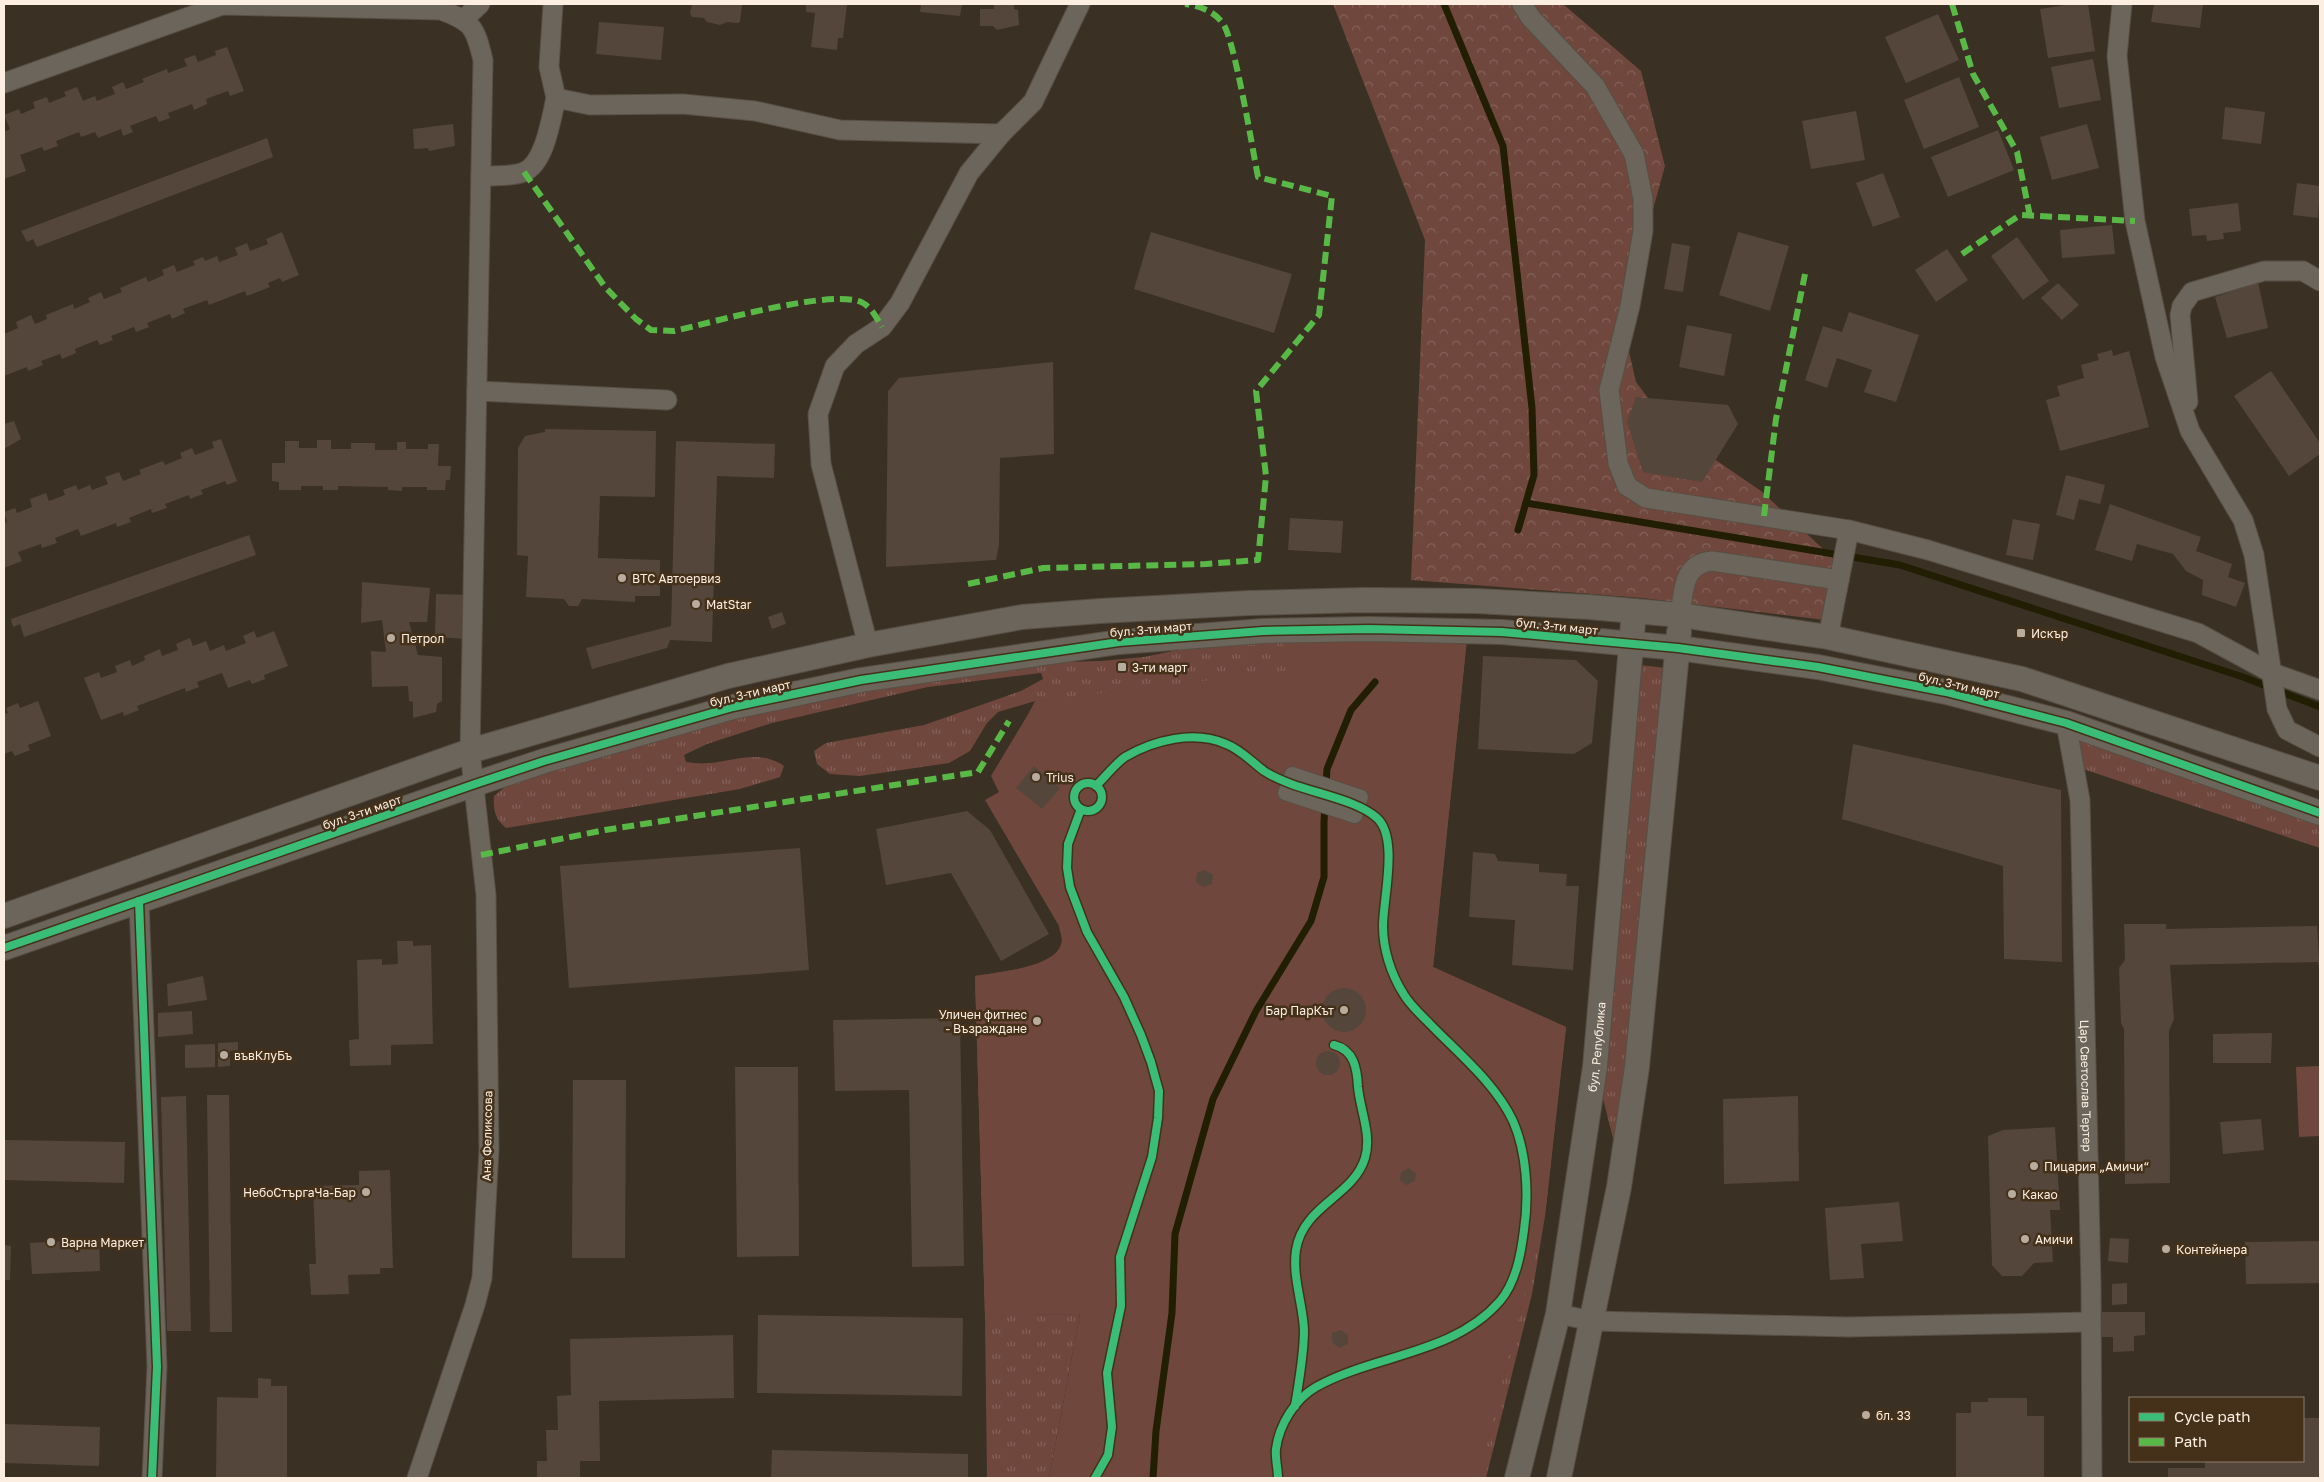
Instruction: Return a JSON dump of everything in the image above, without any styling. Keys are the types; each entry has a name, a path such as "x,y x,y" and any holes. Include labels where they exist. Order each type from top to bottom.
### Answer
{"street":[{"path":"4,83 222,5 441,10 464,19 480,4"},
{"path":"481,177 524,172 537,161 548,131 556,98 549,67 553,4"},
{"path":"868,645 822,464 818,414 835,366 856,344 882,327 900,303 969,174 1001,134 1034,102 1080,4"},
{"path":"1522,4 1531,18 1595,86 1634,154 1641,190 1643,232 1630,306 1609,390 1618,463 1627,486 1646,498 1847,538 1928,550 2198,634 2271,674 2320,690"},
{"path":"2122,4 2117,56 2135,221 2165,357 2190,431 2243,520 2254,555 2276,701 2286,730 2320,747"},
{"name":"Ана Феликсова","path":"417,1478 475,1305 482,1278 489,1150 486,895 470,752 483,60 477,35 464,19"},
{"path":"556,98 590,105 683,104 755,111 840,130 1001,134"},
{"path":"2190,431 2180,315 2186,298 2200,288 2264,271 2303,271 2320,281"},
{"path":"477,391 667,400"},
{"path":"1828,637 1847,538"},
{"path":"1559,1478 1593,1321 1619,1187 1637,1067 1680,615 1686,577 1691,568 1702,562 1712,561 1840,574"},
{"name":"бул. 3-ти март","path":"4,916 470,752 728,676 868,645 1022,617 1249,602 1477,601 1680,615 1828,637 2022,679 2320,778"},
{"name":"бул. Република","path":"1517,1478 1558,1314 1595,1067 1634,611"},
{"name":"бул. 3-ти март","path":"4,948 544,761 733,707 861,680 1119,642 1262,631 1369,629 1502,632 1678,648 1818,667 1946,692 2066,723 2320,813"},
{"name":"Цар Светослав Тертер","path":"2066,723 2080,800 2092,1478"},
{"path":"1292,774 1362,797 1355,816 1285,793 1292,774"},
{"path":"139,901 156,1367 152,1478"},
{"path":"1558,1314 1593,1321 1848,1326 2090,1322"}],"green space":[{"path":"1333,4 1563,4 1641,71 1665,166 1622,321 1636,382 1672,430 1761,491 1837,562 1825,620 1642,598 1411,580 1425,240"},
{"path":"1283,636 1467,638 1433,967 1566,1027 1545,1216 1477,1478 1049,1478 1080,1314 985,1316 975,976 1039,963 1058,950 1062,939 1059,926 985,800 999,792 991,776 1036,701 1287,671"},
{"path":"1467,638 1433,967 1566,1027 1545,1216 1532,1294 1486,1478 1440,1478 1029,713 1035,701 998,712 987,723 970,751 949,763 860,776 830,774 817,764 814,751 826,743 924,725 1021,691 1043,679 1041,673 928,687 772,723 707,744 684,755 686,762 691,763 719,762 757,757 775,761 784,766 780,777 740,789 506,828 497,818 494,810 494,796 505,787 637,744 841,690 1028,663 1101,661 1144,657 1212,643"},
{"path":"1631,664 1675,669 1619,1162 1595,1067"},
{"path":"2066,723 2320,813 2320,848 2074,766"},
{"path":"1059,926 1090,983 1004,1315 1080,1314 1049,1478 987,1478 985,1316 975,976 1026,967 1050,957 1058,950 1062,941"},
{"path":"2320,1066 2320,1136 2299,1137 2296,1067"}],"building":[{"path":"692,4 742,4 740,22 727,22 720,25 707,22 704,18 692,17 690,13"},
{"path":"806,4 847,4 843,38 838,38 837,50 811,47 815,13 806,12"},
{"path":"921,4 962,4 960,16 920,12"},
{"path":"994,4 1014,4 1014,9 1018,10 1019,25 997,30 993,26 980,26 980,9 994,9"},
{"path":"2072,4 2088,4 2095,51 2048,58 2040,9"},
{"path":"2154,4 2203,4 2200,28 2151,22"},
{"path":"1938,14 1959,60 1906,83 1885,37"},
{"path":"599,22 664,27 661,60 596,54"},
{"path":"227,47 244,91 230,96 228,91 206,99 207,104 194,110 192,104 168,113 170,118 159,122 156,116 130,126 133,132 123,136 121,129 98,138 95,132 81,137 79,132 56,141 58,146 44,151 42,147 20,155 26,171 4,179 4,132 10,129 4,115 19,109 21,114 35,108 33,102 47,97 49,103 66,96 64,92 77,87 83,101 95,96 97,101 115,94 112,87 123,82 126,89 144,82 142,79 167,69 168,73 187,66 184,59 195,55 198,62 216,55 215,51"},
{"path":"2093,59 2101,100 2059,108 2051,67"},
{"path":"1959,77 1979,127 1924,149 1904,100"},
{"path":"2225,107 2265,112 2261,144 2222,139"},
{"path":"1856,111 1865,160 1811,169 1802,121"},
{"path":"453,124 455,146 429,151 428,148 414,149 413,129"},
{"path":"2087,124 2099,168 2052,180 2040,137"},
{"path":"1998,130 2014,170 1948,197 1931,157"},
{"path":"267,138 273,157 37,247 33,239 27,242 21,231"},
{"path":"1883,173 1900,217 1873,227 1856,183"},
{"path":"2297,183 2320,186 2318,218 2293,215"},
{"path":"2238,203 2241,231 2223,233 2224,239 2207,241 2206,235 2192,236 2189,209"},
{"path":"2112,225 2115,254 2062,258 2060,230"},
{"path":"282,232 299,275 282,282 280,278 268,283 270,287 247,296 245,291 209,305 207,300 183,309 185,313 172,319 170,314 147,323 149,327 136,332 134,327 111,336 113,340 100,345 97,340 75,349 76,353 62,359 60,354 41,361 43,365 28,371 27,367 4,376 4,334 18,328 16,322 31,315 35,324 47,319 46,315 73,304 74,309 90,302 88,298 101,292 104,299 122,292 120,288 146,277 148,282 164,275 162,270 174,265 177,272 195,265 193,261 203,257 205,261 217,256 219,262 238,255 235,248 247,243 250,251 268,244 266,239"},
{"path":"1151,232 1292,274 1274,333 1134,289"},
{"path":"1738,232 1789,246 1770,311 1719,295"},
{"path":"2017,237 2049,281 2023,300 1991,256"},
{"path":"1672,243 1690,246 1683,292 1664,289"},
{"path":"1947,249 1968,280 1936,302 1915,270"},
{"path":"2258,282 2268,328 2227,338 2215,297"},
{"path":"2058,283 2079,305 2062,320 2041,298"},
{"path":"1849,312 1919,335 1896,402 1864,392 1872,370 1837,358 1827,388 1805,380 1823,326 1842,332"},
{"path":"1687,325 1732,334 1724,376 1679,367"},
{"path":"2112,350 2113,356 2129,351 2149,427 2060,451 2046,400 2060,396 2057,386 2084,378 2081,365 2099,360 2097,354"},
{"path":"1053,362 1054,454 1000,458 999,545 996,560 886,567 888,391 899,378"},
{"path":"2271,371 2320,443 2320,454 2289,476 2234,396"},
{"path":"1636,397 1728,405 1738,424 1702,482 1643,472 1627,422"},
{"path":"14,421 21,439 4,449 4,424"},
{"path":"545,429 656,431 655,497 600,496 598,558 660,560 660,596 635,596 635,602 582,599 578,606 569,606 564,599 526,597 528,556 517,555 518,448 525,436 545,432"},
{"path":"221,439 237,481 227,485 225,481 201,490 203,494 190,499 189,495 165,504 167,508 152,513 151,509 129,518 131,522 117,527 116,523 81,536 78,529 55,538 57,543 42,548 41,544 18,552 22,561 4,568 4,523 7,522 4,512 15,508 17,513 32,507 30,499 46,493 49,501 65,495 63,490 76,485 78,490 90,485 92,490 108,484 105,477 119,472 123,481 141,474 139,470 163,461 165,465 182,458 180,453 192,448 195,455 214,448 212,442"},
{"path":"317,440 331,440 331,449 351,449 351,443 375,443 375,450 397,450 397,442 406,442 406,449 428,449 428,444 439,444 438,466 451,466 450,480 446,480 445,490 427,490 427,487 402,487 402,491 388,490 388,487 338,486 338,490 323,490 323,486 301,486 301,490 279,490 279,482 272,481 272,463 285,463 285,441 299,441 299,448 317,448"},
{"path":"676,441 775,444 774,478 717,476 712,642 670,640 667,648 592,669 586,648 671,626"},
{"path":"2066,475 2105,485 2100,504 2079,499 2074,520 2056,515"},
{"path":"2110,504 2201,537 2196,551 2232,564 2228,577 2245,583 2236,607 2202,595 2203,580 2186,571 2173,554 2137,544 2132,561 2095,550"},
{"path":"1290,518 1343,521 1341,553 1288,550"},
{"path":"2013,519 2040,524 2033,560 2006,555"},
{"path":"249,535 256,555 24,637 20,624 13,627 11,619"},
{"path":"362,582 430,588 427,622 409,622 418,655 442,657 442,701 437,704 436,712 413,718 413,702 409,701 408,686 372,687 371,651 386,652 382,620 361,623"},
{"path":"436,594 469,595 467,639 435,637"},
{"path":"782,612 786,624 772,629 768,617"},
{"path":"254,631 257,638 274,631 288,666 264,675 265,679 252,684 250,680 228,688 222,673 197,682 199,687 186,692 185,688 137,706 139,710 124,716 123,712 101,720 84,678 99,672 101,678 117,672 115,666 130,660 132,666 145,660 144,656 160,649 162,656 178,650 176,644 190,638 193,646 206,641 210,651 224,645 226,651 246,643 243,636"},
{"path":"1483,656 1576,660 1598,681 1592,743 1574,754 1478,749"},
{"path":"38,701 51,736 28,745 30,750 15,756 12,751 4,754 4,714 8,713 6,708 18,703 20,708"},
{"path":"1853,744 2061,790 2062,962 2004,959 2003,866 1842,819"},
{"name":"Trius","path":"1034,766 1060,788 1042,809 1016,788"},
{"path":"967,811 990,830 1049,934 1001,961 951,873 886,885 876,829"},
{"path":"800,848 809,970 569,988 560,866"},
{"path":"1473,852 1495,854 1498,861 1539,864 1539,872 1567,874 1566,886 1579,886 1573,970 1512,965 1515,920 1469,917"},
{"path":"1205,870 1213,875 1212,884 1203,887 1196,882 1197,873"},
{"path":"2124,924 2166,924 2166,929 2317,926 2320,974 2318,962 2170,965 2174,1019 2169,1031 2170,1183 2125,1184 2124,1029 2121,1023 2119,968 2125,960"},
{"path":"397,941 413,941 413,946 431,945 433,1044 391,1045 391,1065 350,1066 349,1040 359,1039 357,960 382,959 382,965 398,964"},
{"path":"203,976 207,1000 168,1006 167,984"},
{"name":"Бар ПарКът","path":"1340,988 1348,988 1360,994 1366,1010 1360,1026 1348,1032 1340,1032 1328,1026 1322,1014 1322,1006 1328,994"},
{"path":"192,1011 193,1034 158,1037 158,1013"},
{"path":"960,1018 964,1266 912,1267 909,1090 835,1091 833,1020"},
{"path":"2272,1033 2271,1063 2213,1063 2213,1034"},
{"path":"238,1042 238,1050 230,1051 230,1066 218,1067 218,1043"},
{"path":"215,1044 215,1067 185,1068 185,1045"},
{"path":"1328,1051 1333,1052 1339,1058 1339,1068 1333,1074 1328,1075 1323,1074 1317,1068 1316,1063 1317,1058 1323,1052"},
{"path":"735,1067 798,1067 799,1256 737,1257"},
{"path":"573,1080 626,1080 625,1258 572,1258"},
{"path":"207,1095 229,1095 232,1332 210,1332"},
{"path":"186,1096 191,1331 167,1331 161,1097"},
{"path":"1798,1096 1799,1181 1724,1184 1723,1099"},
{"path":"2261,1119 2264,1150 2223,1154 2220,1122"},
{"path":"2055,1127 2060,1210 2050,1210 2053,1262 2034,1263 2022,1276 2002,1276 1992,1265 1988,1136 2003,1130"},
{"path":"4,1140 125,1142 124,1183 4,1180"},
{"path":"1409,1168 1416,1174 1415,1181 1406,1185 1400,1180 1401,1172"},
{"path":"390,1170 393,1268 380,1268 380,1274 348,1275 349,1294 311,1295 309,1264 316,1264 313,1186 359,1185 359,1171"},
{"path":"1899,1202 1903,1241 1861,1244 1864,1278 1830,1280 1825,1208"},
{"path":"2110,1238 2129,1239 2128,1263 2108,1261"},
{"path":"99,1239 100,1271 32,1274 30,1243"},
{"path":"2320,1241 2320,1283 2246,1284 2245,1242"},
{"path":"4,1245 11,1246 10,1280 4,1280"},
{"path":"2127,1283 2127,1304 2112,1305 2112,1284"},
{"path":"2102,1312 2145,1312 2145,1335 2134,1336 2134,1351 2113,1352 2113,1337 2102,1337"},
{"path":"758,1315 963,1318 962,1396 757,1393"},
{"path":"1341,1330 1348,1335 1348,1344 1339,1348 1332,1342 1332,1333"},
{"path":"733,1335 734,1398 599,1401 600,1461 580,1461 580,1478 537,1478 537,1461 547,1461 546,1430 558,1430 557,1396 571,1395 570,1339"},
{"path":"258,1378 271,1379 271,1386 287,1386 287,1478 216,1478 217,1397 258,1398"},
{"path":"1988,1398 2027,1398 2027,1416 2044,1416 2044,1478 1956,1478 1956,1413 1971,1413 1971,1402 1988,1402"},
{"path":"2304,1418 2320,1418 2320,1478 2168,1478 2168,1468 2205,1468 2205,1462 2304,1462"},
{"path":"4,1424 100,1427 99,1466 4,1463"},
{"path":"772,1450 968,1454 968,1478 771,1478"}],"waterway":[{"path":"1444,4 1503,146 1532,408 1534,475 1518,530"},
{"path":"1526,503 1900,565 2243,677 2320,707"},
{"path":"1153,1478 1156,1431 1172,1313 1175,1234 1213,1099 1256,1011 1311,921 1324,877 1324,822 1327,769 1351,710 1375,682"}],"marked path":[{"path":"968,584 1043,568 1206,564 1258,560 1266,476 1256,391 1319,315 1332,196 1258,177 1248,120 1227,31 1214,14 1200,7 1185,4"},
{"path":"1952,4 1973,74 2017,152 2030,216"},
{"path":"524,172 605,287 636,319 651,330 674,331 772,308 801,303 849,299 866,305 882,327"},
{"path":"1962,254 2020,215 2135,221"},
{"path":"1764,516 1776,419 1805,274"},
{"path":"481,855 605,830 978,772 1009,721"}],"cycle path":[{"path":"4,948 544,761 733,707 861,680 1119,642 1263,631 1369,629 1502,632 1678,648 1818,667 1946,692 2066,723 2320,813"},
{"path":"1096,786 1121,760 1136,751 1174,739 1201,738 1231,746 1264,771 1277,778 1354,804 1377,818 1384,827 1389,854 1383,935 1388,961 1395,978 1405,997 1412,1005 1497,1094 1518,1133 1526,1175 1526,1217 1519,1258 1514,1277 1506,1293 1481,1319 1460,1333 1412,1352 1339,1376 1308,1392 1301,1398 1284,1422 1276,1452 1278,1478"},
{"path":"1088,783 1098,787 1102,797 1098,807 1088,811 1078,807 1074,797 1078,787 1088,783"},
{"path":"1081,809 1068,844 1067,868 1070,887 1087,932 1124,997 1141,1035 1159,1091 1158,1118 1152,1157 1120,1257 1121,1306 1107,1373 1112,1427 1108,1455 1095,1478"},
{"path":"139,901 157,1367 152,1478"},
{"path":"1295,1406 1304,1330 1295,1270 1296,1250 1300,1235 1318,1211 1340,1192 1359,1171 1367,1149 1357,1073 1350,1055 1341,1047 1334,1045"}],"place":[{"name":"ВТС Автоервиз","path":"622,578"},
{"name":"MatStar","path":"696,604"},
{"name":"Искър","path":"2021,633"},
{"name":"Петрол","path":"391,638"},
{"name":"3-ти март","path":"1122,667"},
{"name":"Trius","path":"1036,777"},
{"name":"Бар ПарКът","path":"1344,1010"},
{"name":"Уличен фитнес - Възраждане","path":"1037,1021"},
{"name":"въвКлуБъ","path":"224,1055"},
{"name":"Пицария „Амичи“","path":"2034,1166"},
{"name":"НебоСтъргаЧа-Бар","path":"366,1192"},
{"name":"Какао","path":"2012,1194"},
{"name":"Амичи","path":"2025,1239"},
{"name":"Варна Маркет","path":"51,1242"},
{"name":"Контейнера","path":"2166,1249"},
{"name":"бл. 33","path":"1866,1415"}]}
